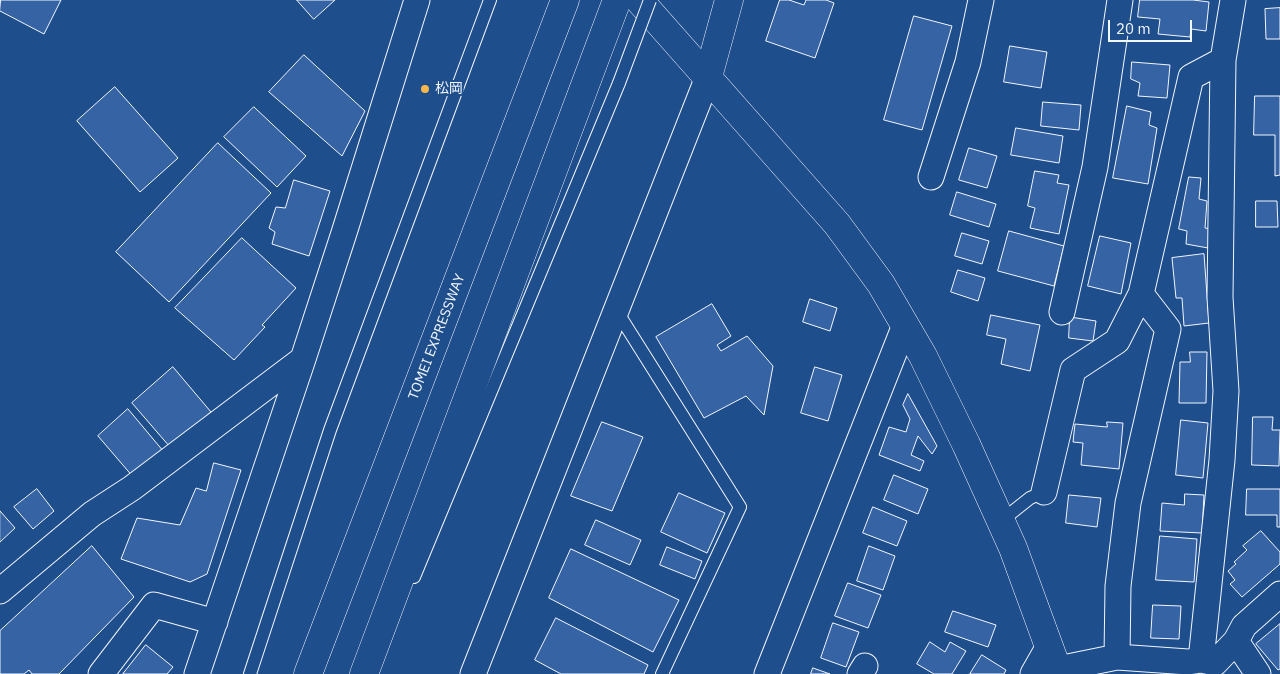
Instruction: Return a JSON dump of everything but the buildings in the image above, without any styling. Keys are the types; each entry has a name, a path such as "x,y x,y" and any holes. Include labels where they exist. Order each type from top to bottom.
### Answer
{"main road":[{"name":"TOMEI EXPRESSWAY","path":"308,674 565,0"},
{"path":"364,674 617,0"},
{"path":"639,0 837,224 881,284 923,356 966,444 1013,548 1050,666"},
{"path":"708,77 729,0"}],"street":[{"path":"197,674 303,359 417,0"},
{"path":"931,177 968,62 982,0"},
{"path":"1062,312 1095,167 1120,0"},
{"path":"1201,660 1222,460 1226,391 1220,297 1223,60 1233,0"},
{"path":"1044,492 1073,370 1117,341 1141,294 1191,77 1223,60"},
{"path":"473,674 708,77"},
{"path":"1117,657 1118,586 1128,503 1168,330 1141,294"},
{"path":"767,674 905,324"},
{"path":"0,591 92,514 132,488 303,359"},
{"path":"1050,666 1117,657 1215,662 1236,641 1244,626 1280,594"},
{"path":"101,674 154,605 215,622"},
{"path":"1236,641 1258,674"}],"lane":[{"path":"250,674 330,430 490,0"},
{"path":"371,674 426,550 619,83 650,0"},
{"path":"616,310 740,506 662,674"},
{"path":"1001,521 1030,498 1044,492"}],"place":[{"name":"松岡","path":"425,89"}]}
